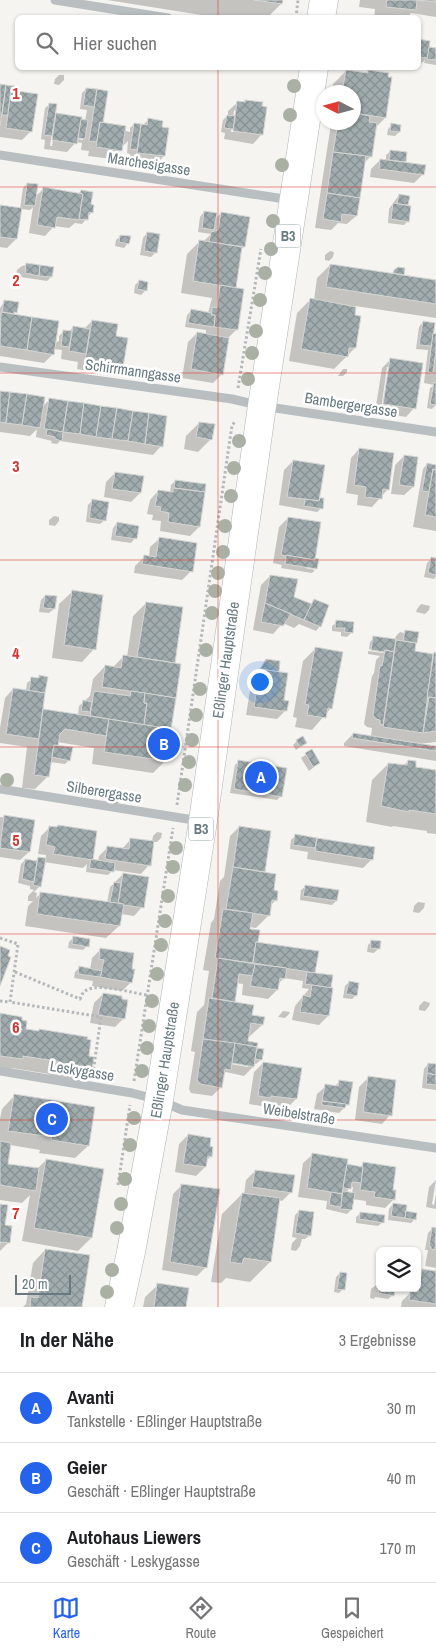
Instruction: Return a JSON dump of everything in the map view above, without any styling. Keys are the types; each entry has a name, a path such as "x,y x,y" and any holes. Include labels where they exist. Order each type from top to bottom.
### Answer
{"main road":[{"path":"322,15 324,0"},
{"name":"Eßlinger Hauptstraße","path":"119,1307 159,1100 203,821 249,405 294,200 314,70"},
{"name":"Eßlinger Hauptstraße","path":"129,1307 131,1252"}],"street":[{"path":"55,0 149,15"},
{"name":"Marchesigasse","path":"0,155 294,200"},
{"name":"Schirrmanngasse","path":"0,367 232,399 249,405"},
{"name":"Bambergergasse","path":"249,405 436,432"},
{"name":"Silberergasse","path":"0,789 203,821"},
{"name":"Leskygasse","path":"0,1071 132,1093 159,1100"},
{"name":"Weibelstraße","path":"159,1100 182,1110 436,1148"}],"path":[{"path":"296,15 298,0"},
{"path":"177,803 232,425 249,405 238,388 262,244"},
{"path":"133,1086 173,828"},
{"path":"0,938 18,944 10,1002"},
{"path":"15,972 80,999 84,991 89,988 147,995"},
{"path":"0,1001 101,1017 92,1086"}],"building":[{"path":"254,0 283,0 282,4"},
{"path":"387,0 417,0 416,10 386,7"},
{"path":"417,0 436,0 436,2"},
{"path":"421,40 430,41 428,58 421,57"},
{"path":"429,47 436,48 436,60 427,59"},
{"path":"346,70 368,73 368,70 389,73 388,77 392,77 386,118 361,114 361,85 343,85"},
{"path":"0,84 6,85 0,126"},
{"path":"6,85 15,86 14,91 11,90 8,115 2,115"},
{"path":"86,88 97,89 94,107 83,105"},
{"path":"97,89 108,91 103,123 100,122 97,142 89,141"},
{"path":"11,90 38,94 32,132 6,128"},
{"path":"245,100 263,102 262,106 267,107 263,135 233,131 237,101 245,102"},
{"path":"49,103 57,104 52,136 44,135"},
{"path":"56,113 82,117 77,144 52,140"},
{"path":"361,114 370,116 369,122 377,123 372,157 333,152 337,130 361,130"},
{"path":"227,115 235,116 233,129 224,128"},
{"path":"148,118 163,121 162,127 169,128 165,156 137,153 141,124 147,125"},
{"path":"81,119 88,120 85,139 78,138"},
{"path":"100,122 126,126 122,151 96,147"},
{"path":"134,123 141,124 137,150 130,149"},
{"path":"391,123 401,125 400,132 390,131"},
{"path":"390,150 407,152 406,162 389,160"},
{"path":"333,152 366,156 360,198 327,193"},
{"path":"380,159 426,165 424,175 379,169"},
{"path":"27,183 38,184 35,206 24,205"},
{"path":"43,187 83,194 79,220 57,217 55,228 37,225"},
{"path":"81,190 93,192 91,204 94,205 93,213 89,212 88,220 79,219 83,194 80,193"},
{"path":"327,193 360,198 357,216 342,214 341,222 323,219"},
{"path":"399,194 410,196 408,205 397,204"},
{"path":"393,203 411,206 409,222 391,219"},
{"path":"0,205 22,208 17,239 0,237"},
{"path":"204,211 217,213 214,230 202,228"},
{"path":"221,212 250,217 245,247 209,242 211,232 218,230"},
{"path":"147,232 160,234 157,253 144,251"},
{"path":"120,235 131,236 129,244 119,242"},
{"path":"199,240 242,247 236,288 193,281"},
{"path":"26,263 40,265 39,276 25,273"},
{"path":"330,264 436,280 436,304 326,287"},
{"path":"40,265 54,267 52,277 39,276"},
{"path":"398,267 405,268 404,275 393,273"},
{"path":"139,280 148,282 147,291 137,289"},
{"path":"220,285 244,289 238,330 214,327 215,315 211,315 212,307 217,308"},
{"path":"310,298 356,307 355,315 361,316 356,348 349,348 348,357 301,349"},
{"path":"4,300 19,302 17,313 2,312"},
{"path":"191,309 215,315 214,327 188,323"},
{"path":"1,312 32,317 27,350 0,346"},
{"path":"32,317 59,321 54,355 27,350"},
{"path":"92,320 118,324 116,336 128,338 123,367 85,361"},
{"path":"423,321 435,323 432,346 419,345"},
{"path":"73,326 90,329 86,354 69,351"},
{"path":"63,330 72,331 69,347 61,346"},
{"path":"197,332 229,338 223,375 191,369"},
{"path":"433,333 436,334 436,351 433,373 428,372"},
{"path":"390,358 423,363 416,409 383,404"},
{"path":"434,382 436,383 436,405 430,404"},
{"path":"0,391 10,392 6,423 0,422"},
{"path":"10,392 27,394 22,425 6,423"},
{"path":"27,394 45,397 40,428 22,425"},
{"path":"49,398 68,401 63,432 44,429"},
{"path":"68,401 84,403 80,434 63,432"},
{"path":"84,403 101,406 96,437 80,434"},
{"path":"101,406 117,408 112,439 96,437"},
{"path":"117,408 133,411 128,441 112,439"},
{"path":"133,411 149,413 145,444 128,441"},
{"path":"149,413 167,416 163,447 145,444"},
{"path":"199,422 215,424 212,440 196,437"},
{"path":"47,429 63,432 62,441 46,435"},
{"path":"359,448 394,453 389,490 383,489 382,499 365,497 366,487 354,485"},
{"path":"404,455 418,457 414,487 399,485"},
{"path":"293,460 325,465 319,501 287,497"},
{"path":"427,463 436,465 436,470 433,469 429,492 422,491"},
{"path":"433,469 436,470 436,517 425,515"},
{"path":"115,472 144,476 141,493 112,489"},
{"path":"175,480 206,484 205,492 174,488"},
{"path":"173,488 205,492 200,527 168,522 169,513 160,511 161,507 155,506 158,490 173,492"},
{"path":"320,498 324,498 323,509 304,506 305,499 319,501"},
{"path":"92,499 109,502 106,521 89,518"},
{"path":"288,517 321,522 315,560 281,555"},
{"path":"117,522 139,526 137,539 115,536"},
{"path":"159,537 197,543 193,572 142,564 144,555 156,557"},
{"path":"286,555 319,559 317,569 285,564"},
{"path":"431,557 436,558 436,575 428,573"},
{"path":"270,575 298,579 294,597 312,604 304,620 265,603"},
{"path":"72,590 103,595 96,650 64,645"},
{"path":"45,595 57,596 55,609 43,608"},
{"path":"314,599 329,605 321,627 304,620"},
{"path":"146,602 183,607 175,663 137,657"},
{"path":"265,603 291,614 283,626 261,622"},
{"path":"336,620 354,622 353,633 344,632 345,628 335,628"},
{"path":"405,630 419,632 417,643 403,641"},
{"path":"373,636 396,639 394,652 371,650"},
{"path":"396,640 416,643 415,651 433,654 423,733 383,727"},
{"path":"315,647 343,652 332,709 328,708 326,718 307,715 309,705 305,704"},
{"path":"385,650 394,652 383,725 373,715 380,665 382,666"},
{"path":"434,652 436,653 436,698 427,697"},
{"path":"123,655 181,664 176,698 102,687 105,665 121,668"},
{"path":"266,659 280,661 279,672 260,669"},
{"path":"260,669 288,673 284,700 289,701 287,711 254,707"},
{"path":"39,675 48,677 45,693 29,691 31,677 39,678"},
{"path":"13,688 45,693 39,739 6,734"},
{"path":"94,691 130,696 131,691 145,693 144,703 147,703 144,725 90,716"},
{"path":"145,693 176,698 171,729 144,725 147,703 144,703"},
{"path":"429,697 436,698 436,731 423,733"},
{"path":"83,700 92,702 90,712 81,711"},
{"path":"43,709 109,719 106,736 65,729 60,734 58,746 54,745 49,777 34,775"},
{"path":"109,719 171,729 167,761 104,752"},
{"path":"353,733 436,746 436,751 352,738"},
{"path":"303,736 307,743 300,747 296,740"},
{"path":"54,745 73,747 70,761 52,757"},
{"path":"312,749 320,763 313,767 305,753"},
{"path":"238,760 287,768 282,797 234,789"},
{"path":"408,760 416,761 416,767 436,770 436,814 409,810 409,812 381,806 388,763 407,765"},
{"path":"4,815 35,820 30,852 0,848"},
{"path":"58,825 97,831 93,860 53,854 55,847 46,845 49,826 57,827"},
{"path":"239,826 271,831 265,872 233,867"},
{"path":"295,834 317,838 315,848 293,845"},
{"path":"130,838 154,841 151,866 105,859 107,846 129,849"},
{"path":"317,838 375,847 373,860 315,851"},
{"path":"38,857 46,858 41,887 33,885"},
{"path":"25,859 37,861 34,882 22,879"},
{"path":"91,859 115,863 114,872 89,868"},
{"path":"233,867 276,874 274,890 278,891 277,901 272,900 270,916 226,909"},
{"path":"123,873 149,877 144,908 118,904"},
{"path":"114,882 121,883 118,904 110,902"},
{"path":"305,885 339,890 337,901 303,896"},
{"path":"40,892 124,904 120,926 37,914"},
{"path":"223,909 253,913 250,929 260,930 253,963 215,958"},
{"path":"73,936 90,939 89,947 72,944"},
{"path":"371,940 381,941 380,949 370,948"},
{"path":"256,942 319,951 315,973 253,963"},
{"path":"0,946 10,950 8,956 11,957 0,986"},
{"path":"100,948 134,953 132,969 135,969 132,983 100,977 104,960 99,959"},
{"path":"218,958 255,964 253,976 239,974 235,1002 212,998"},
{"path":"255,964 287,968 285,979 280,978 278,990 250,986"},
{"path":"79,966 102,971 100,977 78,974"},
{"path":"307,972 333,975 331,988 305,984"},
{"path":"349,981 359,983 357,996 346,994"},
{"path":"312,985 333,988 329,1016 300,1012 303,995 310,997"},
{"path":"103,993 122,996 122,999 128,1000 125,1019 98,1015"},
{"path":"209,998 254,1005 252,1015 265,1017 263,1025 251,1023 248,1041 258,1043 257,1047 203,1039"},
{"path":"0,1013 22,1017 22,1020 27,1021 26,1029 39,1031 39,1029 88,1037 87,1039 91,1040 89,1056 94,1057 92,1070 61,1065 61,1062 23,1056 23,1059 0,1056"},
{"path":"203,1039 235,1043 231,1070 225,1069 222,1088 200,1084 197,1080"},
{"path":"235,1043 257,1047 254,1067 232,1063"},
{"path":"257,1048 264,1049 262,1060 255,1059"},
{"path":"263,1062 302,1068 297,1099 258,1096"},
{"path":"428,1063 436,1064 436,1075 427,1073"},
{"path":"427,1073 436,1075 436,1085 426,1084"},
{"path":"368,1076 396,1080 392,1116 363,1112"},
{"path":"339,1080 353,1082 349,1105 322,1101 325,1084 338,1086"},
{"path":"14,1094 95,1107 89,1146 51,1140 52,1137 8,1131"},
{"path":"322,1101 346,1104 345,1108 322,1105"},
{"path":"188,1134 211,1138 210,1146 213,1147 212,1157 208,1156 206,1167 183,1164"},
{"path":"0,1141 11,1143 8,1164 39,1168 36,1191 0,1185"},
{"path":"312,1153 348,1159 342,1194 307,1188"},
{"path":"46,1159 104,1169 92,1238 34,1228"},
{"path":"363,1162 396,1167 393,1190 396,1190 395,1200 374,1197 375,1192 360,1190"},
{"path":"347,1164 363,1167 361,1183 352,1182 351,1189 343,1188"},
{"path":"255,1170 295,1175 292,1193 252,1187"},
{"path":"181,1184 220,1189 207,1268 170,1262"},
{"path":"343,1191 355,1193 352,1210 340,1209"},
{"path":"331,1192 342,1194 341,1207 329,1205"},
{"path":"242,1193 280,1198 271,1262 244,1258 242,1264 230,1262"},
{"path":"393,1203 407,1205 405,1218 391,1216"},
{"path":"0,1204 8,1205 5,1225 12,1226 10,1243 0,1242"},
{"path":"299,1210 314,1212 311,1236 295,1233"},
{"path":"406,1211 417,1213 416,1220 405,1218"},
{"path":"360,1212 385,1215 384,1223 359,1219"},
{"path":"432,1227 436,1228 435,1250 429,1246"},
{"path":"45,1249 90,1255 82,1307 30,1307 31,1297 38,1298"},
{"path":"422,1269 436,1271 436,1304 409,1300 410,1292 421,1292"},
{"path":"340,1272 347,1273 345,1290 337,1289"},
{"path":"157,1283 189,1288 186,1307 154,1307"},
{"path":"378,1292 394,1292 394,1296"}],"place":[{"name":"Geier","path":"164,744"},
{"name":"Avanti","path":"261,777"},
{"name":"Autohaus Liewers","path":"52,1119"}]}
